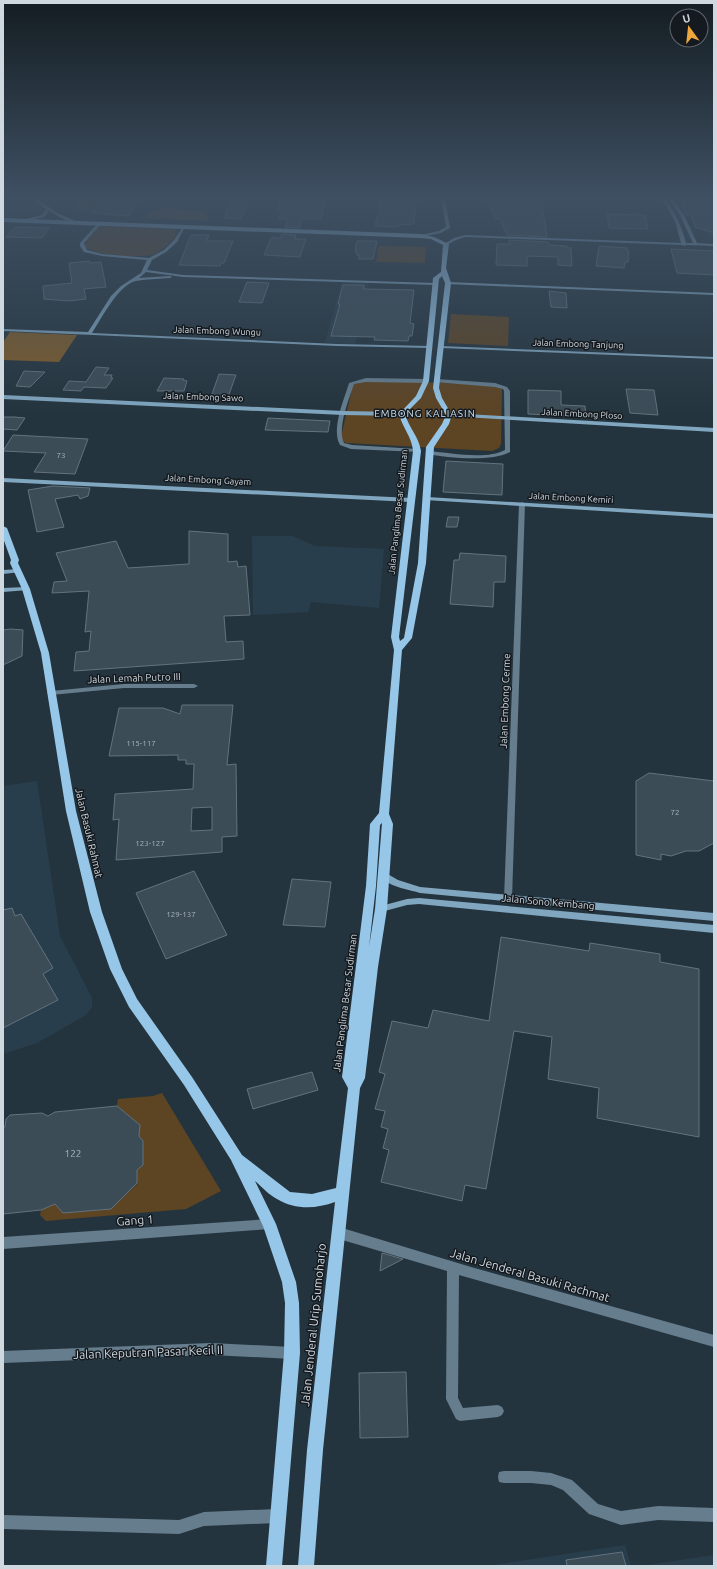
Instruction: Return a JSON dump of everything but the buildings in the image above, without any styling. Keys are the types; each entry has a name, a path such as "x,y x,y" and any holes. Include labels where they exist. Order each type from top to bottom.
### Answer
{"main road":[{"path":"402,414 419,397 426,381 435,284 436,278 443,273 448,279 448,283 442,347 436,381 437,393 449,416"},
{"name":"Jalan Panglima Besar Sudirman","path":"384,814 375,824 370,894 348,1077 354,1087 359,1078 372,967 381,909 388,824 384,814 398,650 395,637 407,550 417,451 415,439 403,420 402,414"},
{"name":"Jalan Panglima Besar Sudirman","path":"398,650 408,638 420,576 427,499 429,453 432,441 448,424 449,416"},
{"path":"3,528 15,560 16,567"},
{"path":"3,544 10,561 16,567"},
{"name":"Jalan Basuki Rahmat","path":"16,567 26,588 45,653 67,793 85,871 99,922 116,969 128,994 188,1081 236,1156"},
{"name":"Jalan Jenderal Urip Sumoharjo","path":"306,1566 314,1450 354,1087"},
{"path":"236,1156 282,1195 290,1198 299,1201 317,1202 343,1192"},
{"name":"Jalan Jenderal Urip Sumoharjo","path":"236,1156 269,1224 289,1282 292,1303 292,1353 277,1516 274,1566"}],"street":[{"path":"90,334 113,297 123,287 136,280 144,272"},
{"path":"154,272 182,276 435,284"},
{"path":"136,280 155,280 182,276"},
{"path":"448,283 714,294"},
{"name":"Jalan Embong Wungu","path":"3,330 430,347"},
{"name":"Jalan Embong Tanjung","path":"442,347 714,358"},
{"path":"417,451 346,446 339,442 339,438 342,416 352,383 355,381 426,381"},
{"path":"429,453 483,456 505,454 508,451 506,419 507,391 501,386 436,381"},
{"name":"Jalan Embong Sawo","path":"3,397 342,416 402,414"},
{"name":"Jalan Embong Ploso","path":"449,416 714,430"},
{"name":"Jalan Embong Gayam","path":"3,480 411,500"},
{"name":"Jalan Embong Kemiri","path":"427,499 714,516"},
{"name":"Jalan Embong Cerme","path":"508,899 522,504"},
{"path":"3,572 16,567"},
{"path":"3,590 26,588"},
{"name":"Jalan Lemah Putro III","path":"51,693 124,686 194,686"},
{"name":"Jalan Sono Kembang","path":"384,875 395,882 420,890 714,917"},
{"name":"Jalan Sono Kembang","path":"381,909 406,902 419,901 714,929"},
{"name":"Gang 1","path":"3,1243 269,1224"},
{"name":"Jalan Jenderal Basuki Rachmat","path":"339,1233 453,1268 714,1341"},
{"path":"453,1268 452,1399 460,1415 498,1411"},
{"name":"Jalan Keputran Pasar Kecil II","path":"3,1357 211,1349 292,1353"},
{"path":"504,1477 551,1479 567,1485 594,1508 621,1518 658,1513 714,1515"},
{"path":"3,1522 179,1527 204,1519 277,1516"}],"shaded area":[{"path":"342,281 369,282 355,344 325,343"},
{"path":"451,314 509,317 508,346 448,343"},
{"path":"10,332 77,335 59,362 3,360 3,342"},
{"path":"365,380 495,385 502,387 501,444 499,448 492,451 346,443 341,437 353,384"},
{"path":"252,536 293,536 315,546 384,549 379,608 311,602 308,612 253,615"},
{"path":"37,781 60,936 92,998 92,1007 86,1015 37,1043 3,1054 3,786"},
{"path":"162,1093 221,1191 186,1209 46,1221 40,1215 41,1210 55,1204 63,1213 111,1209 137,1184 137,1170 143,1165 143,1141 139,1136 140,1125 117,1106 118,1099 153,1096"},
{"path":"625,1545 631,1566 487,1566"},
{"path":"714,1555 714,1566 640,1566"}],"district":[{"name":"EMBONG KALIASIN","path":"425,413"}]}
